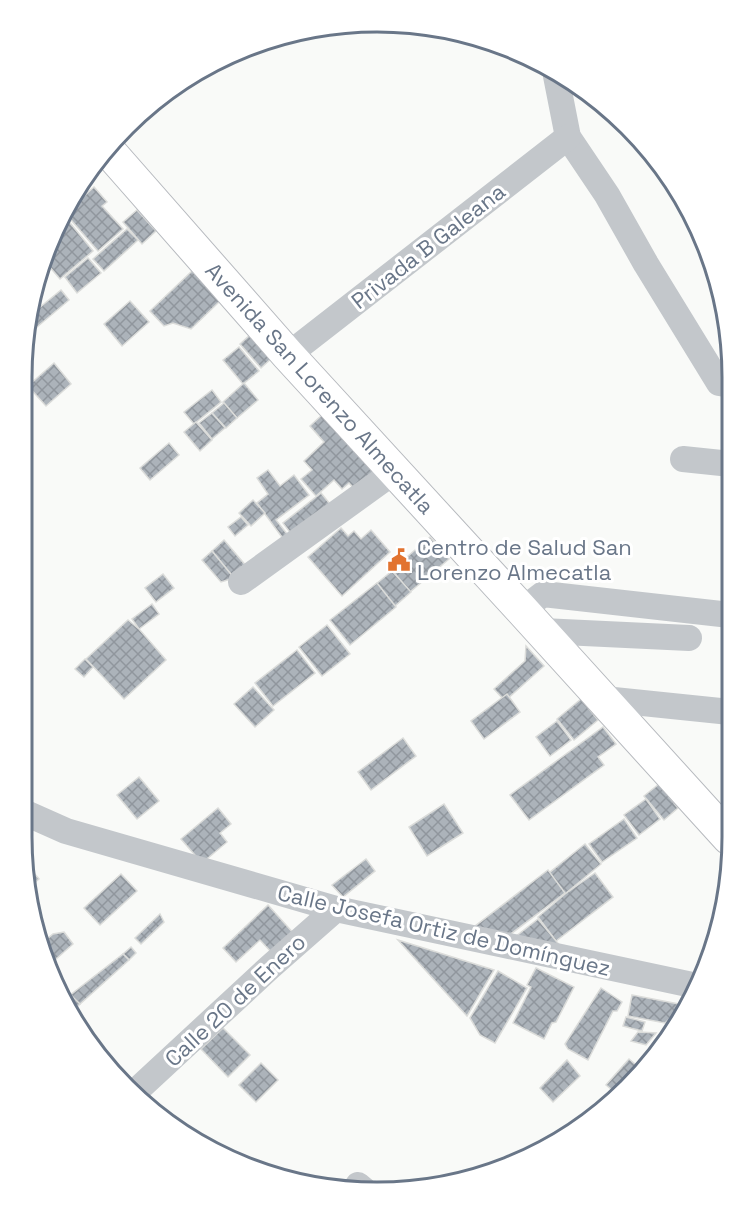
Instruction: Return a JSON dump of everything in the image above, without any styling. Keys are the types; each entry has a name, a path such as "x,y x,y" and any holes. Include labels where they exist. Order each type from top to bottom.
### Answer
{"main road":[{"name":"Avenida San Lorenzo Almecatla","path":"112,155 288,355 722,830"}],"street":[{"path":"557,83 568,137 607,195 667,300 719,383 722,384"},
{"name":"Privada B Galeana","path":"288,355 568,137"},
{"path":"683,459 722,463"},
{"path":"242,582 395,471"},
{"path":"689,638 532,620 543,594 722,614"},
{"path":"604,699 722,711"},
{"name":"Calle Josefa Ortiz de Domínguez","path":"32,816 66,831 336,909 688,984"},
{"name":"Calle 20 de Enero","path":"140,1087 336,909"}],"building":[{"path":"94,187 107,202 102,206 123,229 98,251 70,219 82,198"},
{"path":"137,210 156,231 142,244 123,222"},
{"path":"69,221 93,251 60,279 50,267"},
{"path":"127,229 138,240 104,271 93,259"},
{"path":"88,258 101,273 77,293 65,277"},
{"path":"192,271 220,301 191,329 173,323 164,326 150,311"},
{"path":"61,290 69,300 34,329 38,309"},
{"path":"130,301 149,322 122,346 104,324"},
{"path":"252,333 273,357 261,368 240,344"},
{"path":"239,347 259,371 243,384 223,360"},
{"path":"54,363 71,384 46,406 32,390 32,382"},
{"path":"244,383 258,400 237,418 223,402"},
{"path":"212,390 221,402 194,424 184,412"},
{"path":"224,403 237,418 226,428 212,413"},
{"path":"212,413 225,428 212,439 199,423"},
{"path":"322,415 377,476 358,493 349,483 342,489 334,480 316,496 301,479 312,470 304,461 324,442 310,426"},
{"path":"196,422 212,440 200,451 184,432"},
{"path":"169,443 179,455 150,480 140,468"},
{"path":"268,470 280,486 294,475 309,495 276,520 291,539 287,544 257,503 268,494 257,478"},
{"path":"321,493 334,509 295,539 283,523"},
{"path":"253,500 265,513 251,526 239,513"},
{"path":"241,517 248,525 235,536 228,527"},
{"path":"341,528 348,536 354,531 361,539 371,530 390,552 342,596 308,557"},
{"path":"430,537 449,559 410,592 392,570"},
{"path":"224,540 247,567 234,578 212,551"},
{"path":"212,551 234,578 221,582 202,560"},
{"path":"392,571 411,592 395,606 376,584"},
{"path":"163,574 174,588 156,602 145,588"},
{"path":"377,583 396,607 350,645 330,620"},
{"path":"152,604 159,614 139,629 132,619"},
{"path":"128,620 166,660 124,699 86,659"},
{"path":"327,625 350,654 322,676 299,647"},
{"path":"526,646 544,666 505,701 494,689 525,661"},
{"path":"297,650 315,673 273,706 255,683"},
{"path":"85,659 93,667 84,677 75,669"},
{"path":"253,687 274,710 255,727 234,704"},
{"path":"507,694 520,712 484,739 471,721"},
{"path":"581,699 598,720 574,740 557,719"},
{"path":"557,721 571,740 550,756 536,737"},
{"path":"603,727 616,744 598,757 604,765 529,820 510,795"},
{"path":"403,738 416,756 371,790 358,772"},
{"path":"139,777 159,801 137,819 117,795"},
{"path":"659,784 678,808 664,820 644,796"},
{"path":"646,799 660,819 639,835 624,815"},
{"path":"444,804 463,833 427,856 409,827"},
{"path":"218,808 231,824 220,833 227,842 202,863 181,839"},
{"path":"624,819 637,838 602,862 589,844"},
{"path":"585,844 601,864 565,894 549,873"},
{"path":"366,859 375,871 343,897 332,885"},
{"path":"548,870 565,893 500,942 466,933"},
{"path":"33,872 39,879 34,883"},
{"path":"595,873 613,897 556,941 538,917"},
{"path":"121,874 137,891 100,925 84,908"},
{"path":"268,905 295,935 274,955 260,940 236,962 223,948"},
{"path":"160,914 164,922 141,944 135,938"},
{"path":"538,919 561,947 510,941"},
{"path":"64,932 73,944 55,960 47,939 53,934"},
{"path":"398,940 494,970 467,1016"},
{"path":"131,947 136,953 129,960 123,954"},
{"path":"123,954 129,960 80,1004 70,995"},
{"path":"536,968 574,987 556,1022 552,1023 544,1039 513,1023 531,987 527,985"},
{"path":"498,971 527,988 495,1043 480,1035 470,1018"},
{"path":"601,988 622,1002 617,1011 613,1011 588,1060 568,1049 565,1044"},
{"path":"69,993 80,1004 77,1007"},
{"path":"632,995 678,1004 665,1023 628,1016"},
{"path":"626,1017 645,1022 642,1031 623,1026"},
{"path":"223,1028 250,1055 228,1077 201,1049"},
{"path":"638,1032 656,1033 646,1045 631,1041"},
{"path":"629,1059 636,1064 611,1089 606,1085"},
{"path":"567,1060 580,1076 553,1102 540,1088"},
{"path":"261,1063 278,1080 256,1102 239,1085"}],"place":[{"name":"Centro de Salud San Lorenzo Almecatla","path":"399,560"}]}
